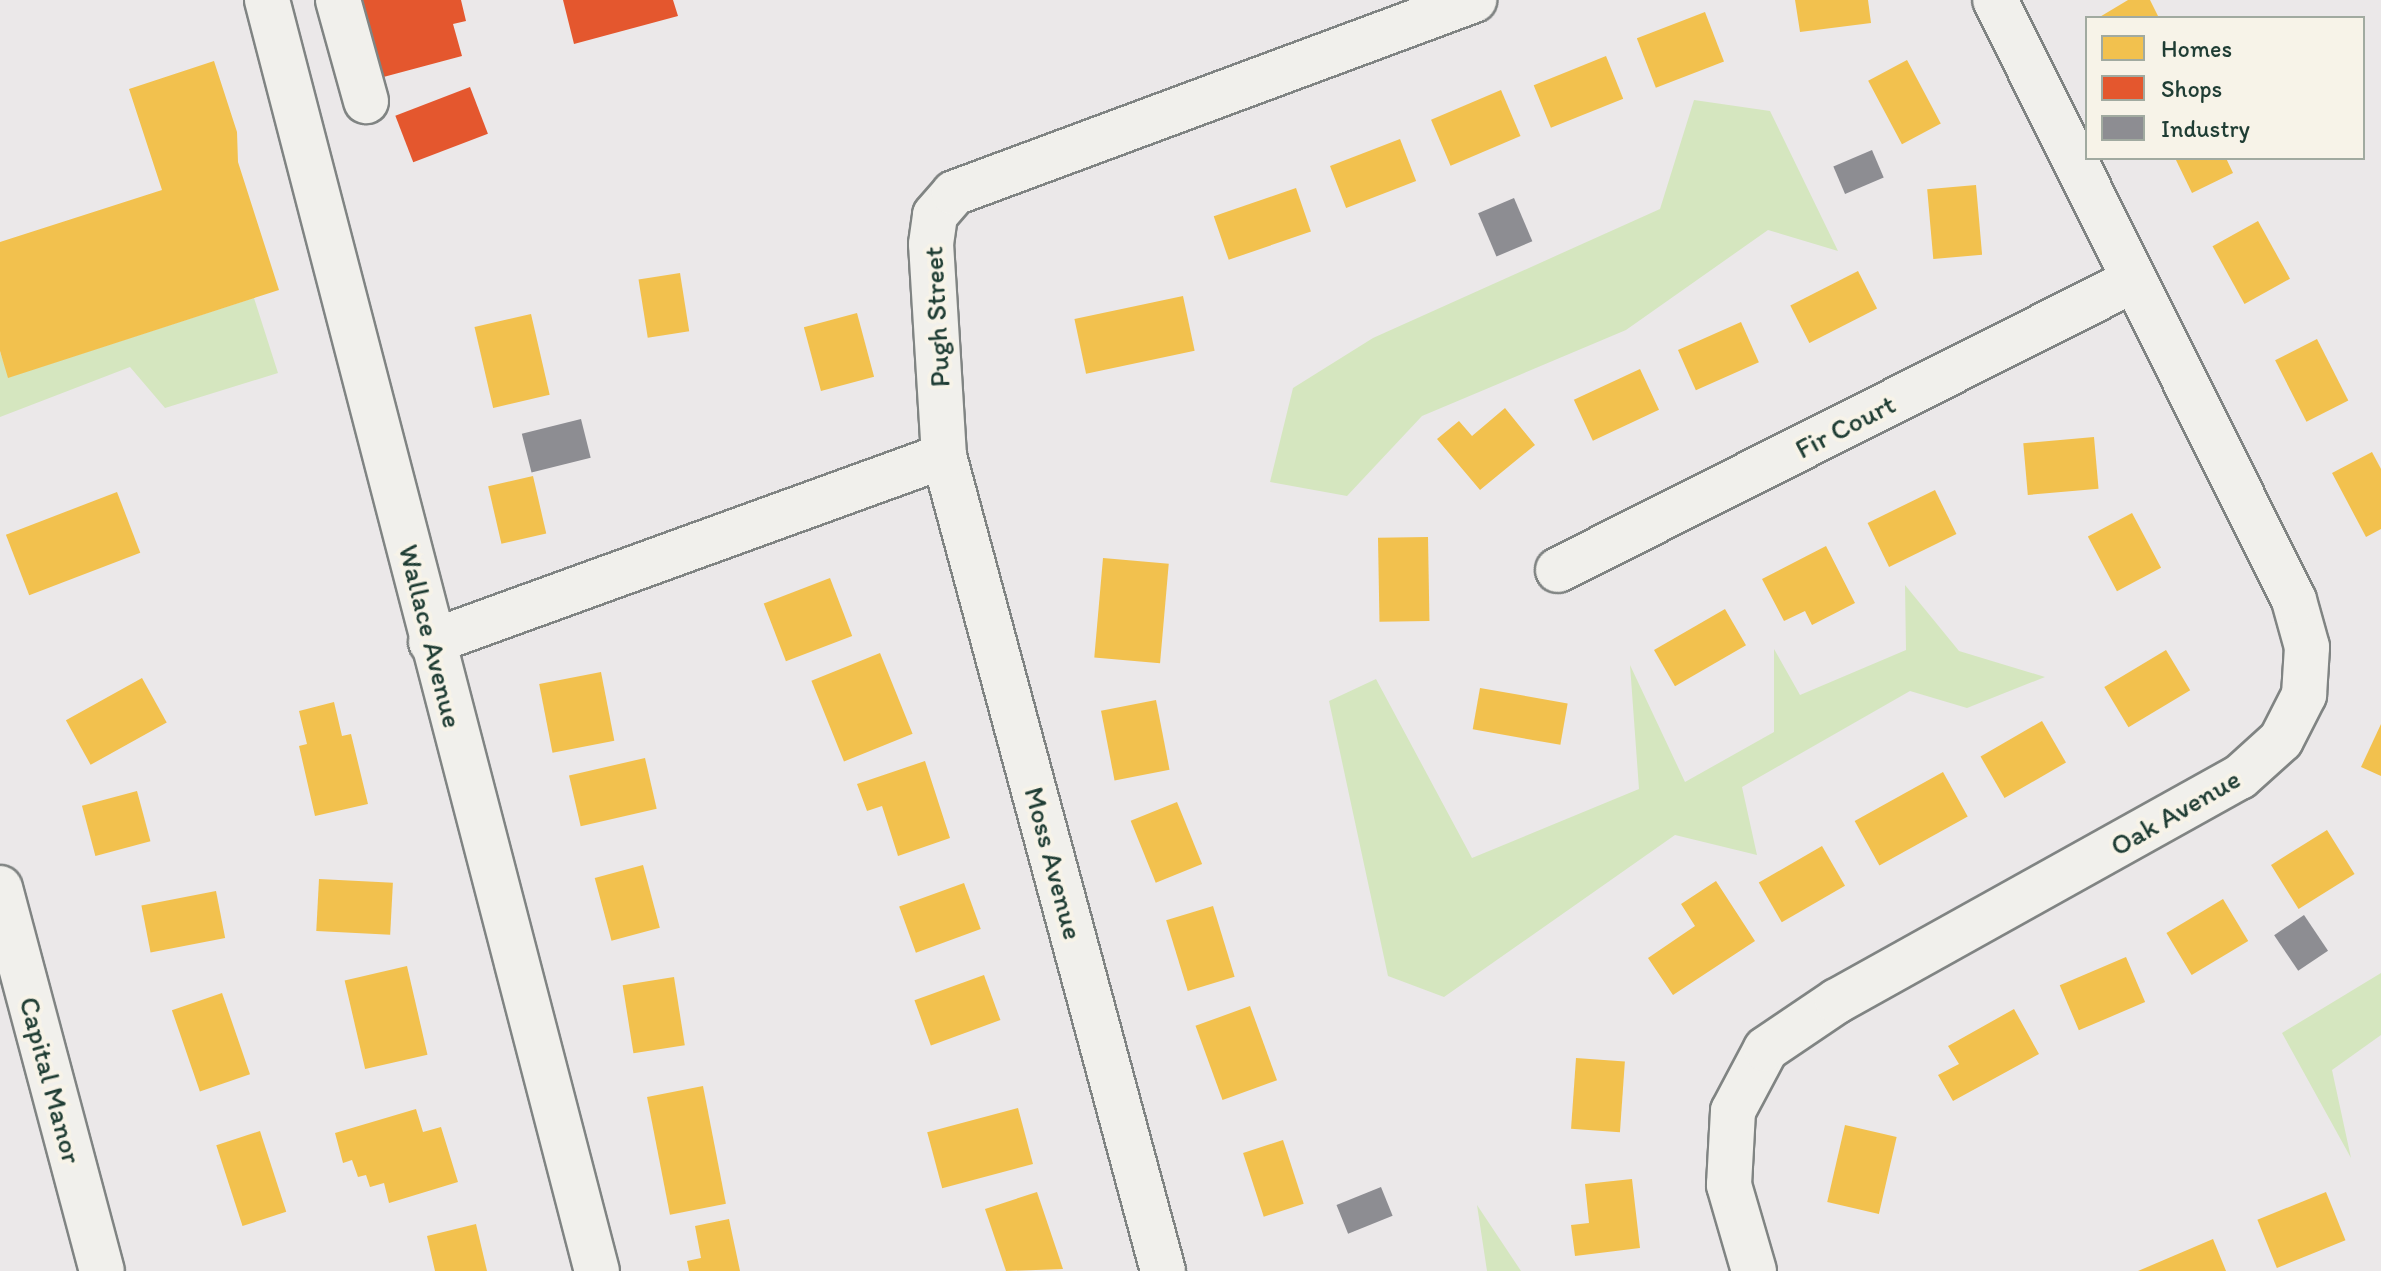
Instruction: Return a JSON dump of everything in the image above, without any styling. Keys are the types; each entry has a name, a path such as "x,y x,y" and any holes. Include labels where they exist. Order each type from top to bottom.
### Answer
{"street":[{"name":"Wallace Avenue","path":"267,0 431,642 597,1271"},
{"path":"338,0 366,101"},
{"name":"Pugh Street","path":"944,456 931,244 935,215 954,193 1474,0"},
{"name":"Oak Avenue","path":"1754,1271 1729,1185 1733,1111 1766,1049 1837,1001 2240,777 2281,740 2304,695 2307,647 2294,600 2132,281 1995,0"},
{"name":"Fir Court","path":"1558,570 2132,281"},
{"path":"431,642 944,456"},
{"name":"Moss Avenue","path":"944,456 1163,1271"},
{"name":"Capital Manor","path":"0,888 102,1271"}],"green space":[{"path":"1694,100 1770,111 1838,251 1768,230 1626,330 1422,416 1347,496 1270,482 1293,388 1373,338 1660,209"},
{"path":"254,298 278,373 165,408 130,367 0,417 0,352 9,377"},
{"path":"1905,585 1959,651 2045,677 1967,708 1910,691 1742,787 1757,855 1675,835 1444,997 1388,976 1329,701 1376,679 1472,858 1639,789 1630,665 1685,782 1774,732 1774,649 1800,695 1906,650"},
{"path":"2381,973 2381,1035 2332,1070 2351,1158 2282,1033"},
{"path":"1477,1205 1521,1271 1487,1271"}],"building: Homes":[{"path":"1795,0 1868,0 1871,23 1800,32"},
{"path":"2128,0 2150,0 2158,16 2101,16"},
{"path":"1705,12 1724,61 1656,88 1637,38"},
{"path":"1606,56 1623,99 1551,128 1534,85"},
{"path":"1907,60 1941,124 1902,144 1868,81"},
{"path":"214,61 237,132 238,162 279,290 8,378 0,351 0,242 162,190 129,89"},
{"path":"1501,90 1521,136 1451,166 1431,120"},
{"path":"1400,139 1416,181 1346,208 1330,166"},
{"path":"2176,160 2227,160 2233,173 2192,193"},
{"path":"1976,185 1982,255 1933,259 1927,189"},
{"path":"1296,188 1311,231 1229,260 1214,216"},
{"path":"2258,221 2290,279 2245,304 2213,246"},
{"path":"1858,271 1877,308 1809,343 1790,306"},
{"path":"680,273 689,331 648,338 639,280"},
{"path":"1183,296 1195,351 1086,374 1074,319"},
{"path":"857,313 874,377 821,391 804,327"},
{"path":"531,314 550,395 493,408 474,327"},
{"path":"1741,322 1759,362 1696,390 1678,350"},
{"path":"2317,339 2348,400 2306,422 2275,360"},
{"path":"1640,369 1659,410 1593,441 1574,400"},
{"path":"1505,408 1535,445 1480,490 1437,439 1459,421 1472,436"},
{"path":"2094,437 2099,489 2028,495 2023,443"},
{"path":"2372,452 2381,469 2381,529 2366,537 2332,473"},
{"path":"533,476 546,533 501,544 488,486"},
{"path":"1935,490 1956,534 1889,567 1868,523"},
{"path":"117,492 140,553 29,595 6,535"},
{"path":"2132,513 2161,568 2117,591 2088,536"},
{"path":"1428,537 1429,621 1379,622 1378,538"},
{"path":"1826,546 1855,603 1812,625 1805,611 1784,621 1762,579"},
{"path":"1103,558 1169,564 1160,663 1094,658"},
{"path":"830,578 852,636 786,661 764,603"},
{"path":"1725,609 1746,645 1675,686 1654,650"},
{"path":"2166,650 2190,690 2128,727 2104,687"},
{"path":"880,653 913,734 844,761 811,681"},
{"path":"601,672 614,741 553,753 539,684"},
{"path":"142,678 167,723 91,765 66,720"},
{"path":"1480,688 1568,703 1560,745 1473,729"},
{"path":"1156,700 1170,770 1115,780 1101,711"},
{"path":"334,702 342,736 351,734 368,804 315,816 299,746 307,744 299,711"},
{"path":"2042,721 2066,763 2005,798 1981,757"},
{"path":"2381,724 2381,776 2361,767"},
{"path":"645,758 657,809 581,826 569,776"},
{"path":"925,761 950,838 898,856 882,806 867,811 857,784"},
{"path":"1943,772 1968,817 1879,866 1855,821"},
{"path":"137,791 150,841 95,856 82,806"},
{"path":"1177,802 1202,864 1156,883 1131,821"},
{"path":"2327,830 2355,874 2299,909 2271,865"},
{"path":"1822,846 1845,886 1782,922 1759,882"},
{"path":"643,865 660,928 612,941 595,878"},
{"path":"319,879 393,883 390,935 316,931"},
{"path":"1716,881 1755,941 1673,995 1648,958 1695,926 1681,904"},
{"path":"964,883 981,929 916,953 899,907"},
{"path":"216,891 225,938 151,953 141,906"},
{"path":"2223,899 2248,941 2192,975 2166,933"},
{"path":"1213,906 1235,977 1188,991 1166,920"},
{"path":"2126,957 2145,1002 2079,1030 2060,985"},
{"path":"407,966 427,1055 365,1069 345,980"},
{"path":"984,975 1000,1020 931,1045 914,1000"},
{"path":"674,977 685,1045 633,1053 623,985"},
{"path":"222,993 250,1074 200,1092 172,1010"},
{"path":"1250,1006 1277,1080 1223,1100 1195,1026"},
{"path":"2014,1009 2039,1054 1953,1101 1938,1075 1959,1064 1948,1046"},
{"path":"1576,1058 1625,1061 1620,1132 1571,1129"},
{"path":"703,1086 726,1204 670,1215 647,1097"},
{"path":"1018,1108 1033,1164 942,1188 927,1132"},
{"path":"416,1109 423,1132 441,1127 458,1182 389,1203 384,1183 370,1187 366,1175 358,1177 352,1160 343,1163 335,1133"},
{"path":"1845,1125 1897,1137 1879,1214 1827,1202"},
{"path":"260,1131 286,1212 243,1226 216,1145"},
{"path":"1283,1140 1304,1204 1264,1217 1243,1153"},
{"path":"1632,1179 1640,1248 1575,1256 1571,1225 1589,1223 1585,1184"},
{"path":"1037,1192 1063,1269 1006,1271 985,1209"},
{"path":"2326,1192 2345,1240 2277,1268 2257,1220"},
{"path":"729,1219 740,1271 689,1271 687,1261 701,1258 695,1226"},
{"path":"476,1224 487,1271 435,1271 427,1236"},
{"path":"2213,1239 2226,1271 2138,1271"}],"building: Shops":[{"path":"355,0 461,0 466,21 453,24 462,56 376,79"},
{"path":"563,0 673,0 678,16 574,44"},
{"path":"470,87 488,134 413,162 395,116"}],"building: Industry":[{"path":"1872,150 1884,178 1845,194 1833,166"},
{"path":"1514,198 1532,241 1496,257 1478,213"},
{"path":"581,419 591,458 531,473 522,434"},
{"path":"2304,915 2328,951 2298,971 2274,935"},
{"path":"1381,1187 1393,1216 1348,1234 1336,1205"}]}
